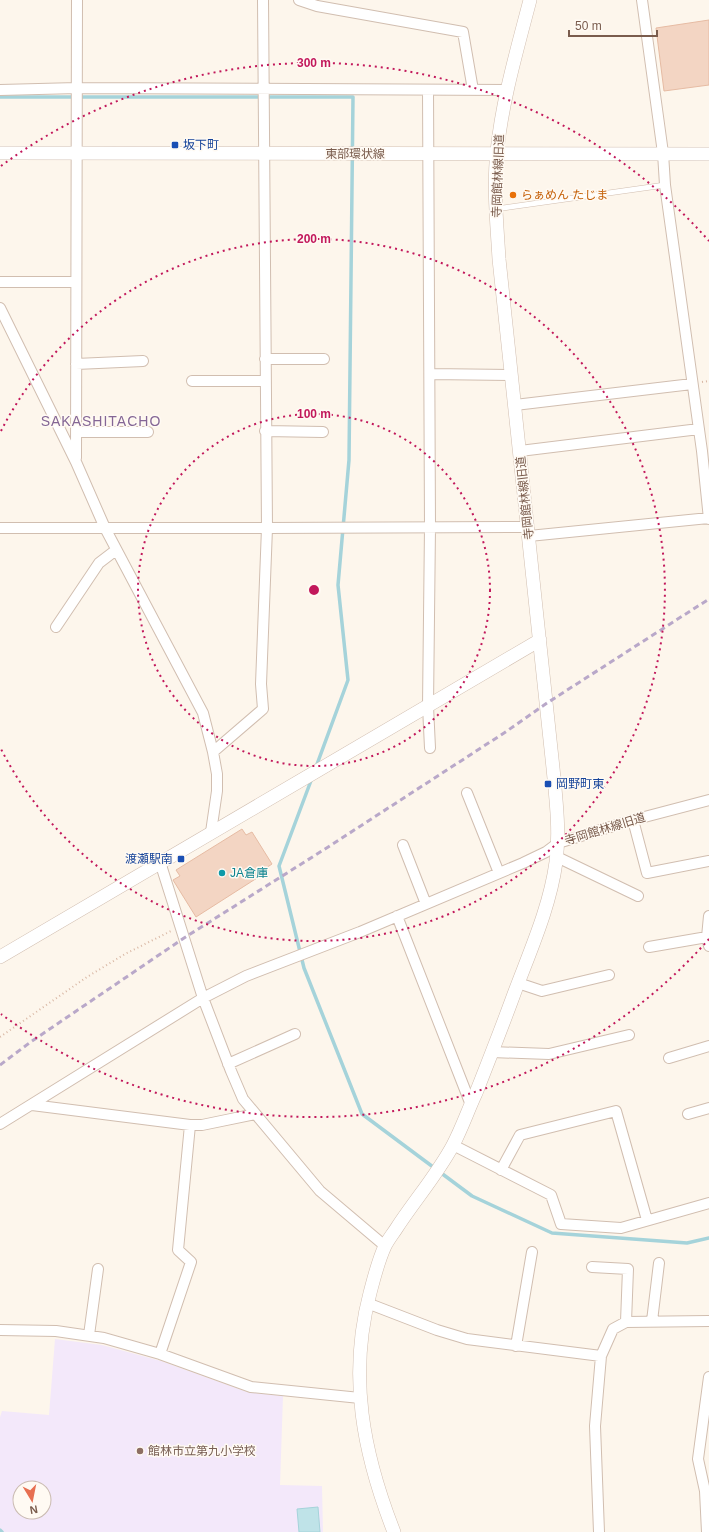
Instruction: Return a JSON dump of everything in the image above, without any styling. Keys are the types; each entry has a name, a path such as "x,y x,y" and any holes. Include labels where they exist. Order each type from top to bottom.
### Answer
{"street":[{"path":"76,462 77,0"},
{"path":"213,752 263,709 261,684 266,528 263,0"},
{"path":"299,0 317,6 463,32 472,90"},
{"name":"寺岡館林線旧道","path":"530,0 501,118 497,153 496,208 499,259 553,768 558,843 633,820 709,800"},
{"path":"0,528 430,527 528,532 709,518 705,450 699,429 692,384 642,0"},
{"path":"0,90 77,88 507,90"},
{"path":"428,90 430,374 428,706 430,748"},
{"name":"東部環状線","path":"0,153 709,154"},
{"path":"0,282 76,282"},
{"path":"0,308 76,462 116,550 203,713 217,774 217,791 211,832"},
{"path":"264,359 324,359"},
{"path":"76,364 143,361"},
{"path":"430,374 512,375"},
{"path":"192,381 265,380"},
{"path":"515,406 692,384"},
{"path":"520,451 699,429"},
{"path":"265,431 322,432"},
{"path":"76,432 148,432"},
{"path":"56,627 99,563 116,550"},
{"path":"0,957 540,640"},
{"path":"467,793 499,873"},
{"path":"633,820 647,873 709,861"},
{"path":"394,1532 375,1481 368,1455 360,1398 359,1368 361,1338 367,1303 385,1246 407,1212 432,1180 453,1145 471,1105 542,917 553,881 558,843"},
{"path":"0,1124 203,998 246,976 360,932 499,873 546,852 558,843"},
{"path":"403,845 426,904"},
{"path":"557,857 638,896"},
{"path":"160,862 203,998 243,1099 320,1191 385,1246"},
{"path":"397,916 471,1105"},
{"path":"649,947 708,941 709,916"},
{"path":"518,983 542,991 609,975"},
{"path":"228,1064 295,1034"},
{"path":"492,1052 550,1054 629,1035"},
{"path":"669,1058 709,1046"},
{"path":"32,1105 190,1125 202,1125 255,1114"},
{"path":"688,1114 709,1108"},
{"path":"501,1170 520,1135 616,1111 647,1220"},
{"path":"160,1354 191,1262 178,1250 190,1125"},
{"path":"453,1145 551,1195 561,1224 621,1228 709,1203"},
{"path":"516,1346 532,1252"},
{"path":"652,1322 659,1263"},
{"path":"592,1267 628,1269 626,1322"},
{"path":"89,1336 98,1269"},
{"path":"367,1303 467,1340 601,1356"},
{"path":"599,1532 595,1426 601,1356 613,1329 626,1322 709,1321"},
{"path":"0,1330 56,1331 104,1338 160,1354 251,1387 360,1398"},
{"path":"707,1532 705,1491 698,1459 709,1377"}],"lane":[{"path":"496,208 665,185"}],"path":[{"path":"0,1037 87,977 125,954 181,926"}],"shaded area":[{"name":"館林市立第九小学校","path":"55,1339 102,1345 161,1361 247,1392 283,1396 280,1485 322,1486 323,1532 0,1532 0,1417 2,1411 49,1415"}],"water":[{"path":"318,1507 320,1532 299,1532 297,1509"}],"building":[{"path":"709,20 709,85 664,91 656,28"},
{"name":"JA倉庫","path":"242,829 246,835 252,832 272,864 266,868 268,871 196,917 173,880 180,876 176,870"}],"waterway":[{"path":"0,97 353,97 349,460 338,585 348,680 316,767"},
{"path":"312,778 279,866 304,968 362,1114 472,1196 552,1233 687,1243 709,1238"}],"railway":[{"path":"0,1065 32,1041 184,938 325,849 504,733 547,703 709,599"}],"place":[{"name":"坂下町","path":"175,145"},
{"name":"らぁめん たじま","path":"513,195"},
{"name":"岡野町東","path":"548,784"},
{"name":"渡瀬駅南","path":"181,859"},
{"name":"JA倉庫","path":"222,873"},
{"name":"館林市立第九小学校","path":"140,1451"}],"district":[{"name":"SAKASHITACHO","path":"101,421"}]}
